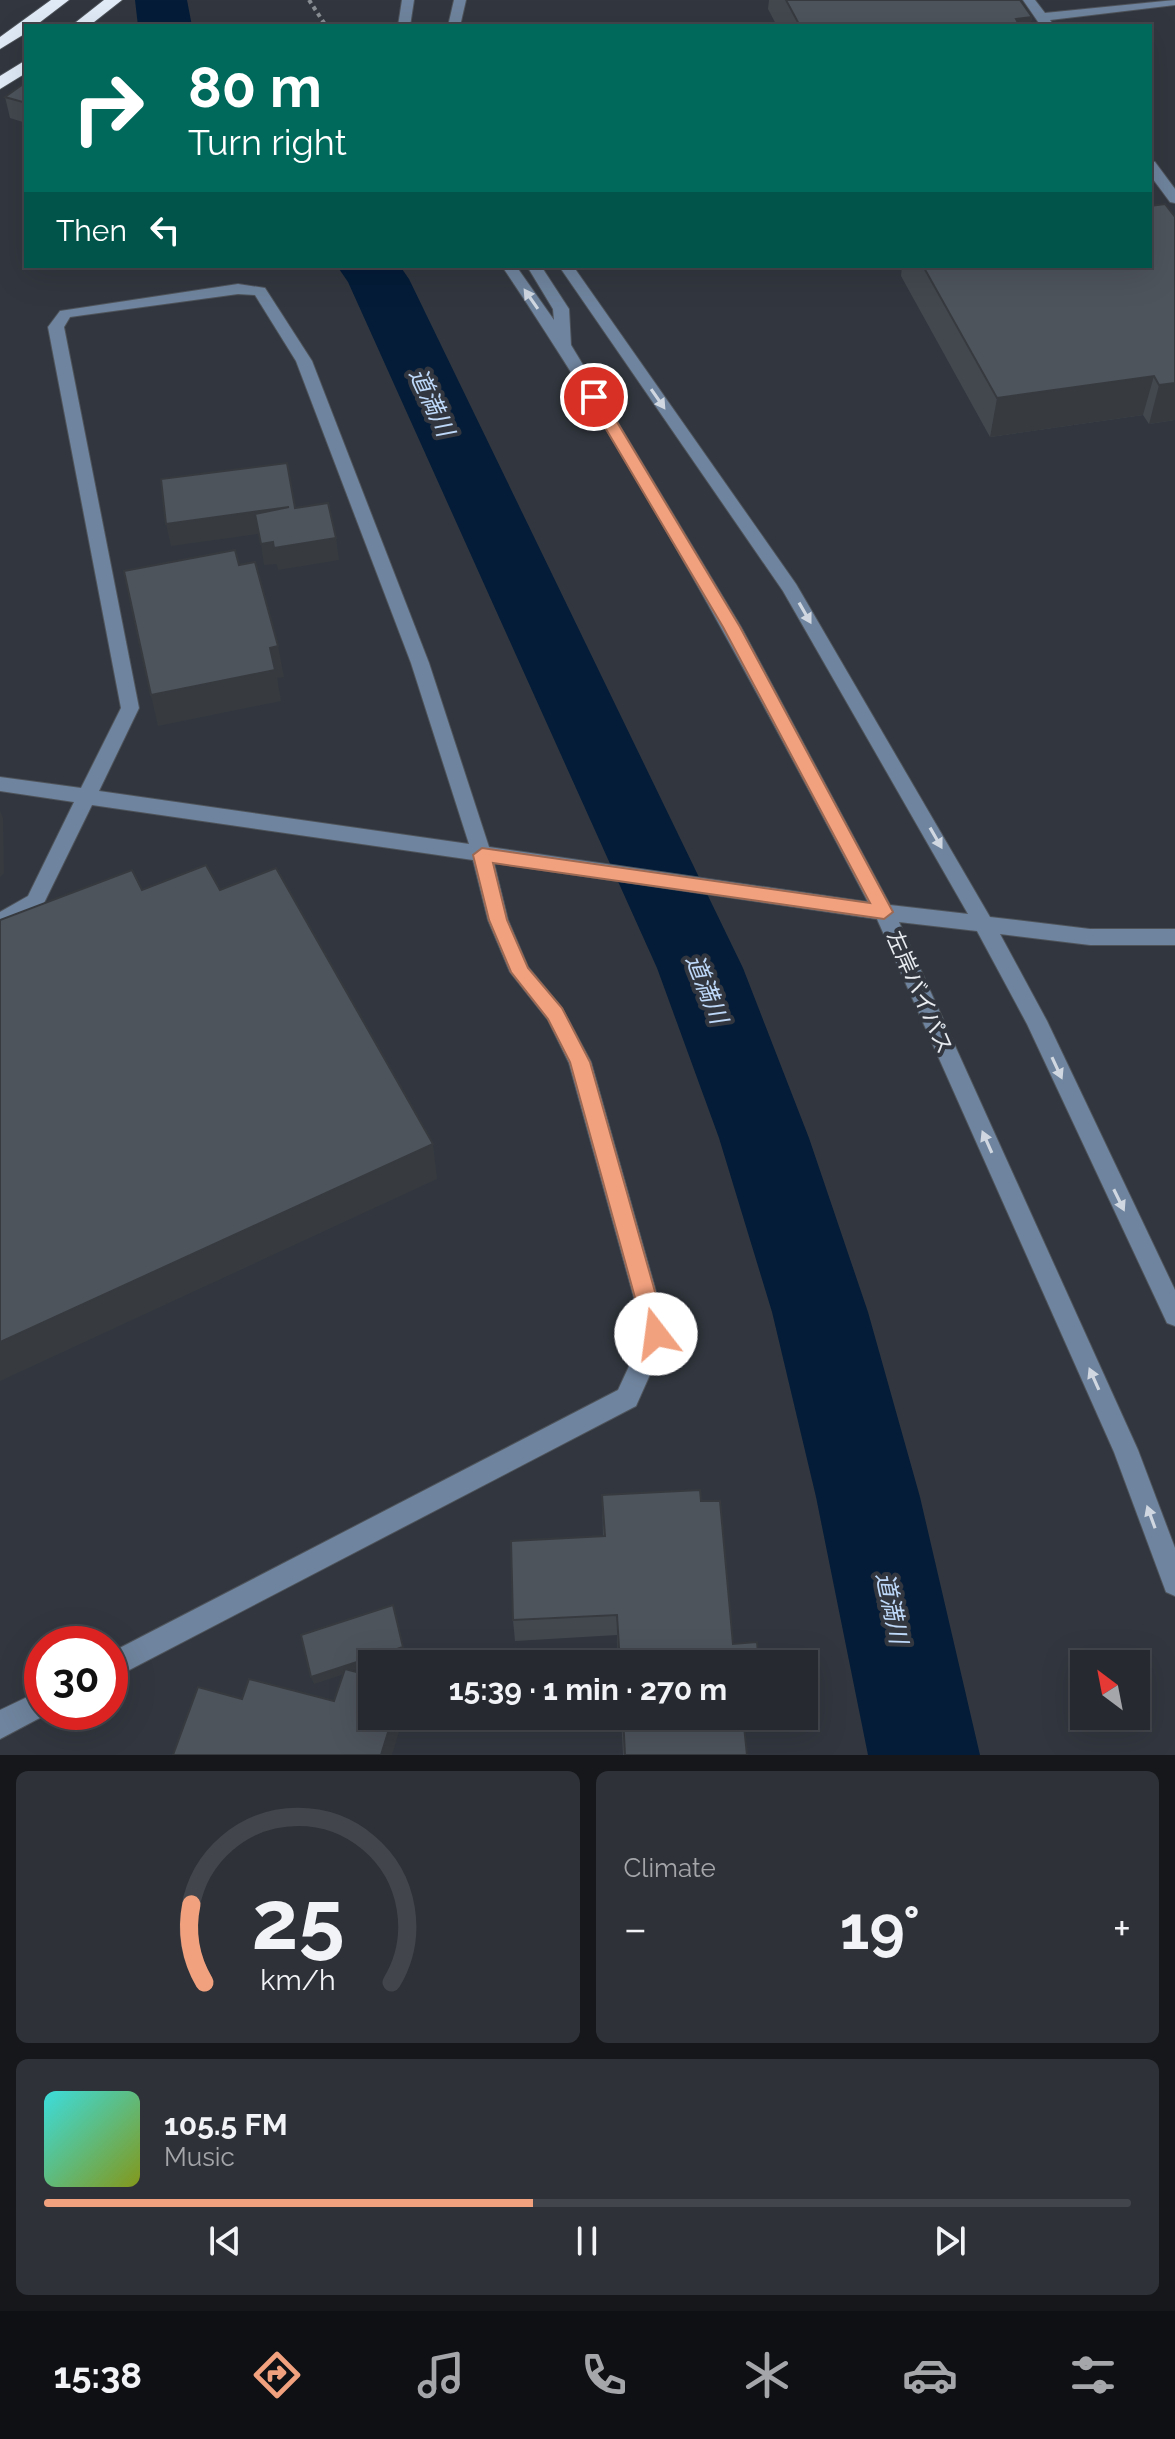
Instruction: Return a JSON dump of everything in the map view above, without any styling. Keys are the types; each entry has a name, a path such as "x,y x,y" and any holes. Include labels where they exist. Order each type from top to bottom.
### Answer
{"highway":[{"path":"28,24 61,0"},
{"path":"82,24 113,1"},
{"path":"0,44 24,27"},
{"path":"0,84 24,66"}],"street":[{"path":"404,24 408,0"},
{"path":"454,24 460,0"},
{"path":"1029,0 1045,22 1175,1"},
{"path":"1152,168 1175,199"},
{"name":"左岸バイパス","path":"510,268 563,345 732,627 884,912 1126,1450 1175,1583"},
{"path":"535,268 561,309 563,345"},
{"path":"567,268 790,588 984,924 1036,1021 1175,1315"},
{"path":"0,922 35,901 83,797 130,708 56,327 65,314 84,310 238,289 260,291 304,361 420,663 482,855 498,920 520,972 555,1014 580,1062 656,1334 627,1398 128,1658"},
{"path":"0,784 577,870 884,912 1090,937 1175,937"},
{"path":"0,1725 24,1712"}],"path":[{"path":"309,0 325,24"}],"building":[{"path":"786,0 1020,0 1032,17 1016,19 1019,24 799,24"},
{"path":"24,83 24,102 5,97"},
{"path":"1165,204 1175,217 1175,383 1159,385 1154,376 997,398 924,268 1152,268 1152,206"},
{"path":"287,463 295,508 328,503 336,538 274,548 273,542 261,544 255,514 289,507 166,524 161,479"},
{"path":"235,550 239,565 255,562 278,646 270,648 275,670 151,695 124,571"},
{"path":"206,865 220,890 276,868 433,1144 0,1342 0,920 132,870 142,890"},
{"path":"700,1490 701,1501 720,1501 733,1644 757,1642 758,1650 619,1650 617,1615 513,1620 511,1541 605,1536 602,1495"},
{"path":"393,1605 403,1647 358,1650 358,1662 311,1677 301,1635"},
{"path":"345,1669 358,1672 358,1730 389,1730 381,1755 173,1755 198,1687 242,1699 249,1679 334,1701"},
{"path":"624,1730 744,1730 747,1755 625,1755"}],"waterway":[{"name":"道満川","path":"161,0 165,24"},
{"name":"道満川","path":"370,268 378,279 700,968 764,1138 820,1312 868,1497 924,1755"}],"route":[{"path":"594,397 732,627 884,912 482,855 498,920 520,972 555,1014 580,1062 656,1334"}]}
